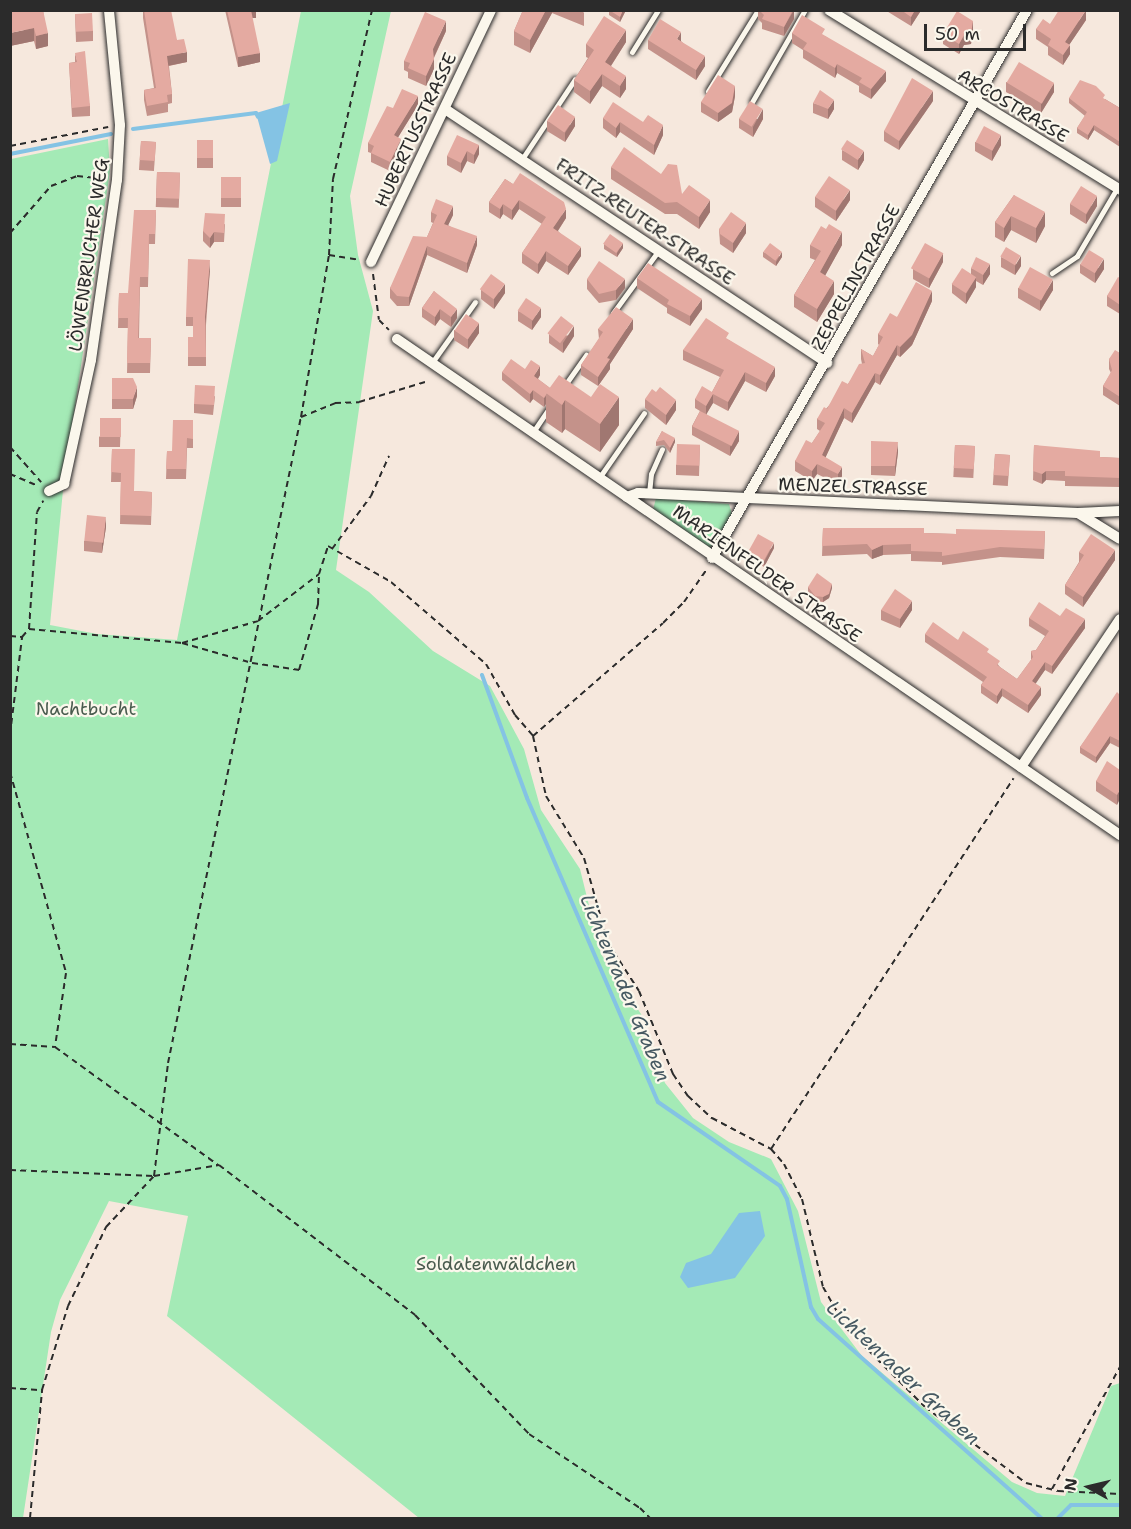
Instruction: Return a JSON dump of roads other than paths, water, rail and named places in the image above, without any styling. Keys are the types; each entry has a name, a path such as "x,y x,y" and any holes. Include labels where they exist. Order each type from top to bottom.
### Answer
{"street":[{"name":"LÖWENBRUCHER WEG","path":"49,491 64,484 67,472 91,360 117,180 120,125 109,10"},
{"name":"HUBERTUSSTRASSE","path":"371,262 490,10"},
{"name":"ARCOSTRASSE","path":"828,10 1119,190"},
{"name":"ZEPPELINSTRASSE","path":"713,559 749,500 1026,10"},
{"name":"FRITZ-REUTER-STRASSE","path":"445,109 827,363"},
{"name":"MARIENFELDER STRASSE","path":"397,339 713,559 1120,835"},
{"name":"MENZELSTRASSE","path":"627,497 649,493 749,500 1078,513 1120,511"},
{"name":"MENZELSTRASSE","path":"1078,513 1120,539"},
{"path":"1021,767 1120,620"}],"lane":[{"path":"632,52 658,10"},
{"path":"705,96 758,10"},
{"path":"752,102 805,10"},
{"path":"522,159 575,79"},
{"path":"1052,273 1077,256 1119,190"},
{"path":"607,321 659,250"},
{"path":"431,364 475,302"},
{"path":"559,394 586,355"},
{"path":"532,433 552,404"},
{"path":"599,478 644,413"},
{"path":"649,493 651,474 662,449"}],"water":[{"path":"290,103 277,161 270,164 256,113"},
{"path":"760,1211 765,1236 735,1278 688,1288 680,1277 686,1263 711,1254 739,1213"}],"waterway":[{"path":"133,129 256,113 258,117"},
{"path":"10,154 111,134"},
{"name":"Lichtenrader Graben","path":"482,675 527,798 658,1102 780,1186 787,1199 811,1307 818,1319 1041,1518"},
{"name":"Lichtenrader Graben","path":"1058,1518 1071,1505 1120,1505"}],"park label":[{"name":"Nachtbucht","path":"86,709"},
{"name":"Soldatenwäldchen","path":"496,1264"}]}
